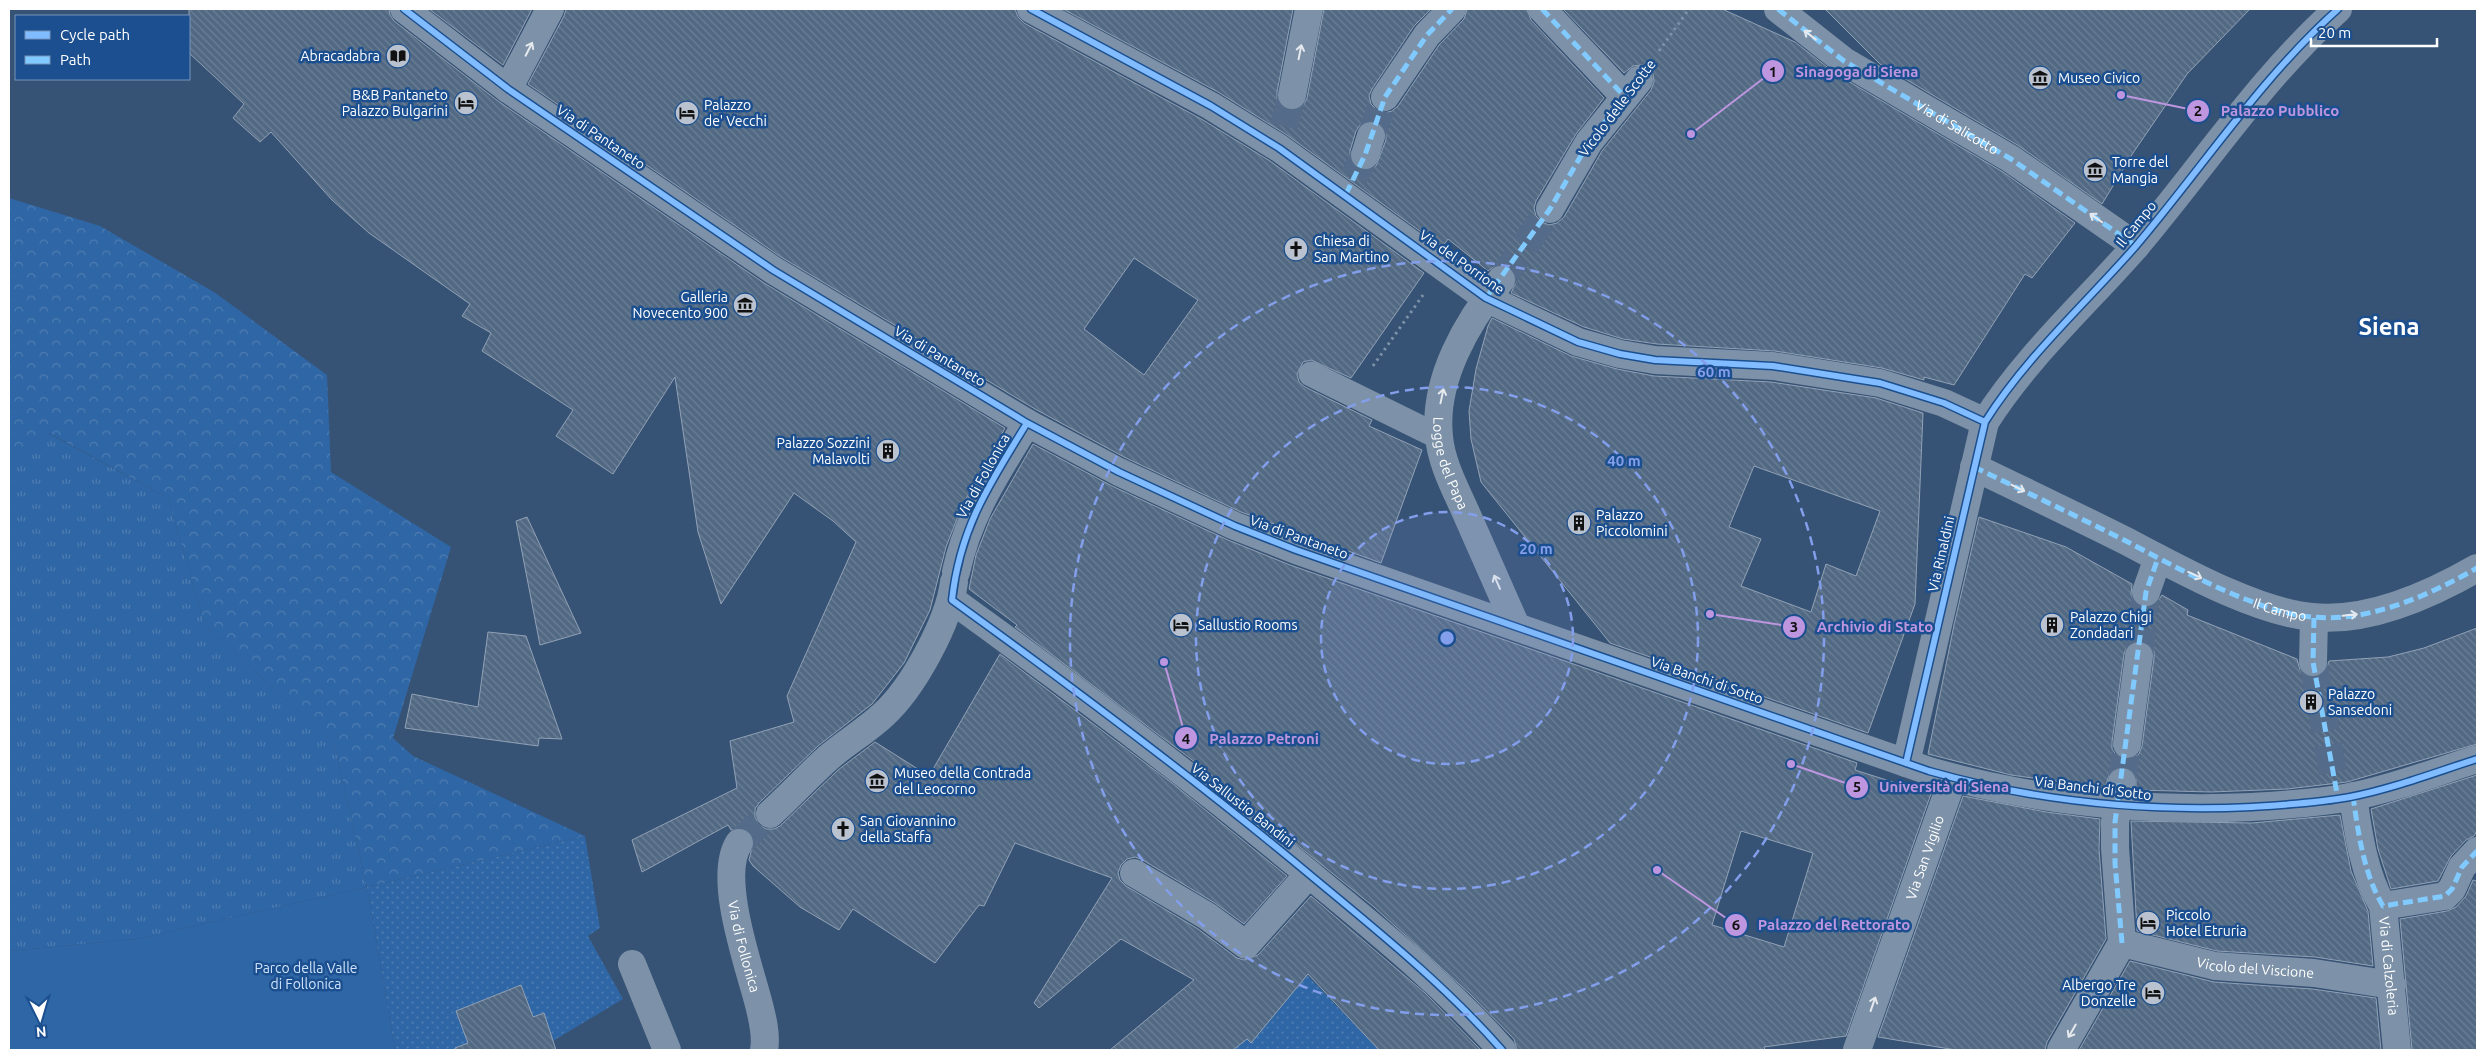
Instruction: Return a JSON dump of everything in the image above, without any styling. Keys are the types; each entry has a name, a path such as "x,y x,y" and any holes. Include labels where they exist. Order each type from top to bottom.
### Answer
{"street":[{"name":"Via di Pantaneto","path":"404,9 508,89 773,270 1027,423 1120,472 1235,526 1296,550 1516,626"},
{"path":"508,89 550,9"},
{"name":"Via del Porrione","path":"1030,9 1211,106 1282,137 1359,166 1494,289 1578,342 1604,350 1655,360 1773,366 1848,377 1904,390 1944,403 1985,422"},
{"path":"1292,96 1308,9"},
{"path":"1385,97 1426,35 1452,9"},
{"path":"1542,9 1632,89"},
{"name":"Via di Salicotto","path":"1778,9 1844,61 2011,159 2136,246"},
{"name":"Il Campo","path":"2338,9 2292,52 2136,246 2008,388 1985,422 1974,467 2158,558 2247,599 2293,614 2314,618 2376,611 2425,594 2477,568"},
{"name":"Vicolo delle Scotte","path":"1550,209 1589,142 1632,89"},
{"name":"Logge del Papa","path":"1494,289 1448,370 1438,415 1439,437 1448,470 1516,626"},
{"name":"Via di Follonica","path":"770,814 828,758 891,707 919,668 954,584 962,546 974,513 1027,423"},
{"name":"Via Rinaldini","path":"1906,763 1974,467"},
{"path":"2146,592 2158,558"},
{"name":"Via Sallustio Bandini","path":"954,584 1164,758 1309,874 1425,972 1502,1050"},
{"path":"2313,662 2314,618"},
{"name":"Via Banchi di Sotto","path":"1516,626 1906,763 1954,778 2072,801 2120,794 2232,808 2342,791 2477,759"},
{"path":"2127,744 2139,656"},
{"name":"Via San Vigilio","path":"1857,1050 1954,778"},
{"name":"Via di Calzoleria","path":"2342,791 2373,887 2383,906 2397,1050"},
{"path":"2061,1050 2122,943 2115,863 2120,794"},
{"name":"Via di Follonica","path":"739,843 732,858 731,888 761,1012 764,1050"},
{"path":"2383,906 2445,896 2452,889 2462,867 2477,851"},
{"path":"1134,873 1208,916 1246,945 1309,874"},
{"name":"Vicolo del Viscione","path":"2122,943 2216,966 2303,972 2392,985"},
{"path":"632,964 667,1050"}],"lane":[{"path":"1311,374 1439,437"}],"path":[{"path":"1368,373 1419,301"}],"green space":[{"path":"9,198 100,226 214,292 327,375 331,472 451,547 393,738 413,756 585,836 367,887 334,743 205,626 168,498 49,433 9,456"},
{"path":"48,433 168,498 205,626 334,743 367,887 137,939 9,951 9,456"},
{"path":"585,836 600,928 588,936 623,999 553,1041 544,1013 533,1017 521,985 456,1011 471,1050 395,1050 367,887"},
{"name":"Parco della Valle di Follonica","path":"367,887 395,1050 9,1050 9,951 137,939"},
{"path":"1307,975 1379,1050 1233,1050 1247,1039 1250,1042"}],"building":[{"path":"189,9 389,9 394,21 498,101 764,283 1005,428 962,506 946,547 930,610 904,663 872,704 818,746 759,803 755,809 755,817 759,825 766,829 774,829 780,826 838,770 875,742 929,776 1000,654 1172,783 1287,876 1244,924 1215,903 1135,857 1127,859 1121,865 1118,873 1120,880 1126,886 1198,929 1237,958 1244,960 1258,955 1311,896 1425,993 1481,1050 1379,1050 1308,974 1251,1043 1247,1039 1233,1050 1110,1050 1194,980 1121,939 1039,1008 1034,1003 1112,878 1015,843 984,906 979,905 935,963 853,909 839,930 800,907 753,866 749,860 754,840 751,833 744,828 731,830 728,825 642,872 632,840 737,788 730,741 794,722 787,696 856,542 833,521 794,493 721,604 698,532 675,377 613,474 556,436 573,410 482,351 491,333 462,316 470,304 369,233 332,200 271,132 260,142 233,118 244,104 190,54"},
{"path":"429,9 532,9 503,65"},
{"path":"566,9 1015,9 1018,17 1024,23 1203,120 1270,161 1424,273 1351,378 1311,360 1303,362 1297,374 1299,382 1305,387 1372,420 1369,426 1422,450 1381,563 1241,512 1126,458 1035,409 781,257 528,84","holes":["1134,258 1198,300 1144,375 1084,329"]},
{"path":"1063,9 1293,9 1277,100 1281,106 1289,110 1297,110 1303,106 1307,98 1324,9 1431,9 1414,26 1372,89 1369,96 1371,104 1377,110 1384,113 1392,111 1398,106 1439,45 1464,19 1467,9 1527,9 1531,20 1604,98 1576,134 1536,201 1534,208 1536,216 1542,222 1549,225 1557,223 1564,217 1602,151 1651,90 1654,82 1653,74 1649,68 1642,65 1633,66 1624,73 1563,9 1722,9 1795,42 1836,74 2003,172 2075,223 2032,278 2025,274 1954,385 1924,377 1924,380 1882,368 1775,351 1657,344 1623,339 1584,327 1511,293 1516,282 1515,274 1510,267 1496,265 1488,271 1448,239 1442,247 1287,135 1218,92","holes":["1367,121 1375,121 1382,125 1386,132 1386,140 1376,166 1369,170 1361,170 1353,165 1350,151 1356,131 1360,125"]},
{"path":"1825,9 2250,9 2187,74 2133,153 2102,204 2019,146 1880,64"},
{"name":"Palazzo Piccolomini","path":"1492,318 1571,356 1617,369 1654,376 1771,382 1876,398 1923,413 1915,604 1868,733 1610,643 1481,482 1471,439 1469,411 1476,369","holes":["1754,466 1880,511 1856,576 1826,564 1811,612 1741,586 1761,539 1729,527"]},
{"path":"1033,444 1112,486 1228,540 1290,565 1857,763 1855,770 1921,791 1922,785 1933,788 1846,1036 1764,1047 1765,1050 1517,1050 1514,1039 1469,993 1374,907 1191,759 1015,627 1017,625 969,589 976,555 990,519","holes":["1741,831 1813,853 1784,947 1712,925"]},
{"path":"527,517 581,633 540,645 516,521"},
{"path":"1979,517 2066,547 2132,584 2131,595 2134,602 2140,607 2156,604 2162,595 2188,610 2187,615 2297,659 2300,670 2304,675 2312,678 2320,676 2326,670 2329,661 2388,657 2424,648 2477,628 2477,744 2347,782 2287,789 2211,792 2136,790 2136,776 2132,770 2124,767 2117,767 2110,772 2105,788 2011,775 1928,754 1954,625","holes":["2141,641 2149,644 2154,651 2154,658 2142,746 2139,754 2133,758 2125,759 2117,756 2112,749 2124,654 2127,646 2133,642"]},
{"path":"488,632 526,636 562,739 539,738 538,746 405,728 412,694 478,707"},
{"path":"2477,775 2477,831 2474,836 2466,840 2451,856 2438,881 2391,889 2378,849 2371,809"},
{"path":"1963,796 2046,812 2100,819 2099,849 2106,939 2047,1042 2045,1050 1956,1050 1878,1037"},
{"path":"2340,815 2351,871 2368,911 2373,966 2315,957 2217,951 2137,931 2131,821 2252,823"},
{"path":"2473,880 2477,881 2477,1050 2412,1050 2400,919 2447,911 2456,907 2466,896"},
{"path":"2130,961 2214,982 2312,989 2376,998 2381,1050 2079,1050"},
{"path":"521,985 533,1017 544,1013 556,1050 455,1050 455,1048 468,1043 456,1011"}],"tunnel":[{"path":"1284,126 1292,95"},
{"path":"1371,136 1385,97"},
{"path":"1354,177 1365,155"},
{"path":"1501,280 1550,209"},
{"path":"2139,656 2146,592"},
{"path":"2313,662 2334,778"},
{"path":"2122,782 2127,744"},
{"path":"739,843 770,814"}],"marked path":[{"path":"1346,194 1365,155 1385,97 1427,35 1452,9"},
{"path":"1542,9 1625,97"},
{"path":"1778,9 1844,61 2011,159 2136,246"},
{"path":"1488,299 1486,298 1550,209 1589,142 1639,80"},
{"path":"1974,467 2216,587 2266,607 2290,613 2333,618 2355,616 2376,611 2419,597 2477,568"},
{"path":"2122,943 2115,863 2115,822 2146,592 2158,558"},
{"path":"2314,618 2313,662 2338,799"},
{"path":"2353,796 2366,867 2376,894 2383,906 2445,896 2452,889 2462,867 2477,851"}],"cycle path":[{"path":"404,9 508,89 773,270 1027,423 1119,472 1235,526 1296,550 1929,771 2008,790 2049,797 2130,806 2170,808 2252,807 2326,801 2366,794 2477,759"},
{"path":"1031,9 1211,106 1279,148 1486,298 1578,342 1620,354 1655,360 1773,366 1880,383 1944,403 1985,422"},
{"path":"1906,763 1985,422 2001,398 2037,353 2135,247 2257,94 2283,64 2338,9"},
{"path":"1027,423 989,486 969,528 956,574 952,600 1136,736 1364,919 1435,982 1481,1026 1502,1050"}],"place":[{"name":"Abracadabra","path":"398,56"},
{"name":"Museo Civico","path":"2040,78"},
{"name":"Palazzo Pubblico","path":"2121,95"},
{"name":"B&B Pantaneto Palazzo Bulgarini","path":"466,103"},
{"name":"Palazzo de' Vecchi","path":"687,113"},
{"name":"Sinagoga di Siena","path":"1691,134"},
{"name":"Torre del Mangia","path":"2095,170"},
{"name":"Chiesa di San Martino","path":"1296,249"},
{"name":"Galleria Novecento 900","path":"745,305"},
{"name":"Palazzo Sozzini Malavolti","path":"888,451"},
{"name":"Palazzo Piccolomini","path":"1579,523"},
{"name":"Archivio di Stato","path":"1710,614"},
{"name":"Sallustio Rooms","path":"1181,625"},
{"name":"Palazzo Chigi Zondadari","path":"2052,625"},
{"name":"Palazzo Petroni","path":"1164,662"},
{"name":"Palazzo Sansedoni","path":"2311,702"},
{"name":"Università di Siena","path":"1791,764"},
{"name":"Museo della Contrada del Leocorno","path":"877,781"},
{"name":"San Giovannino della Staffa","path":"843,829"},
{"name":"Palazzo del Rettorato","path":"1657,870"},
{"name":"Piccolo Hotel Etruria","path":"2148,923"},
{"name":"Albergo Tre Donzelle","path":"2153,993"}],"district":[{"name":"Siena","path":"2389,326"}]}
